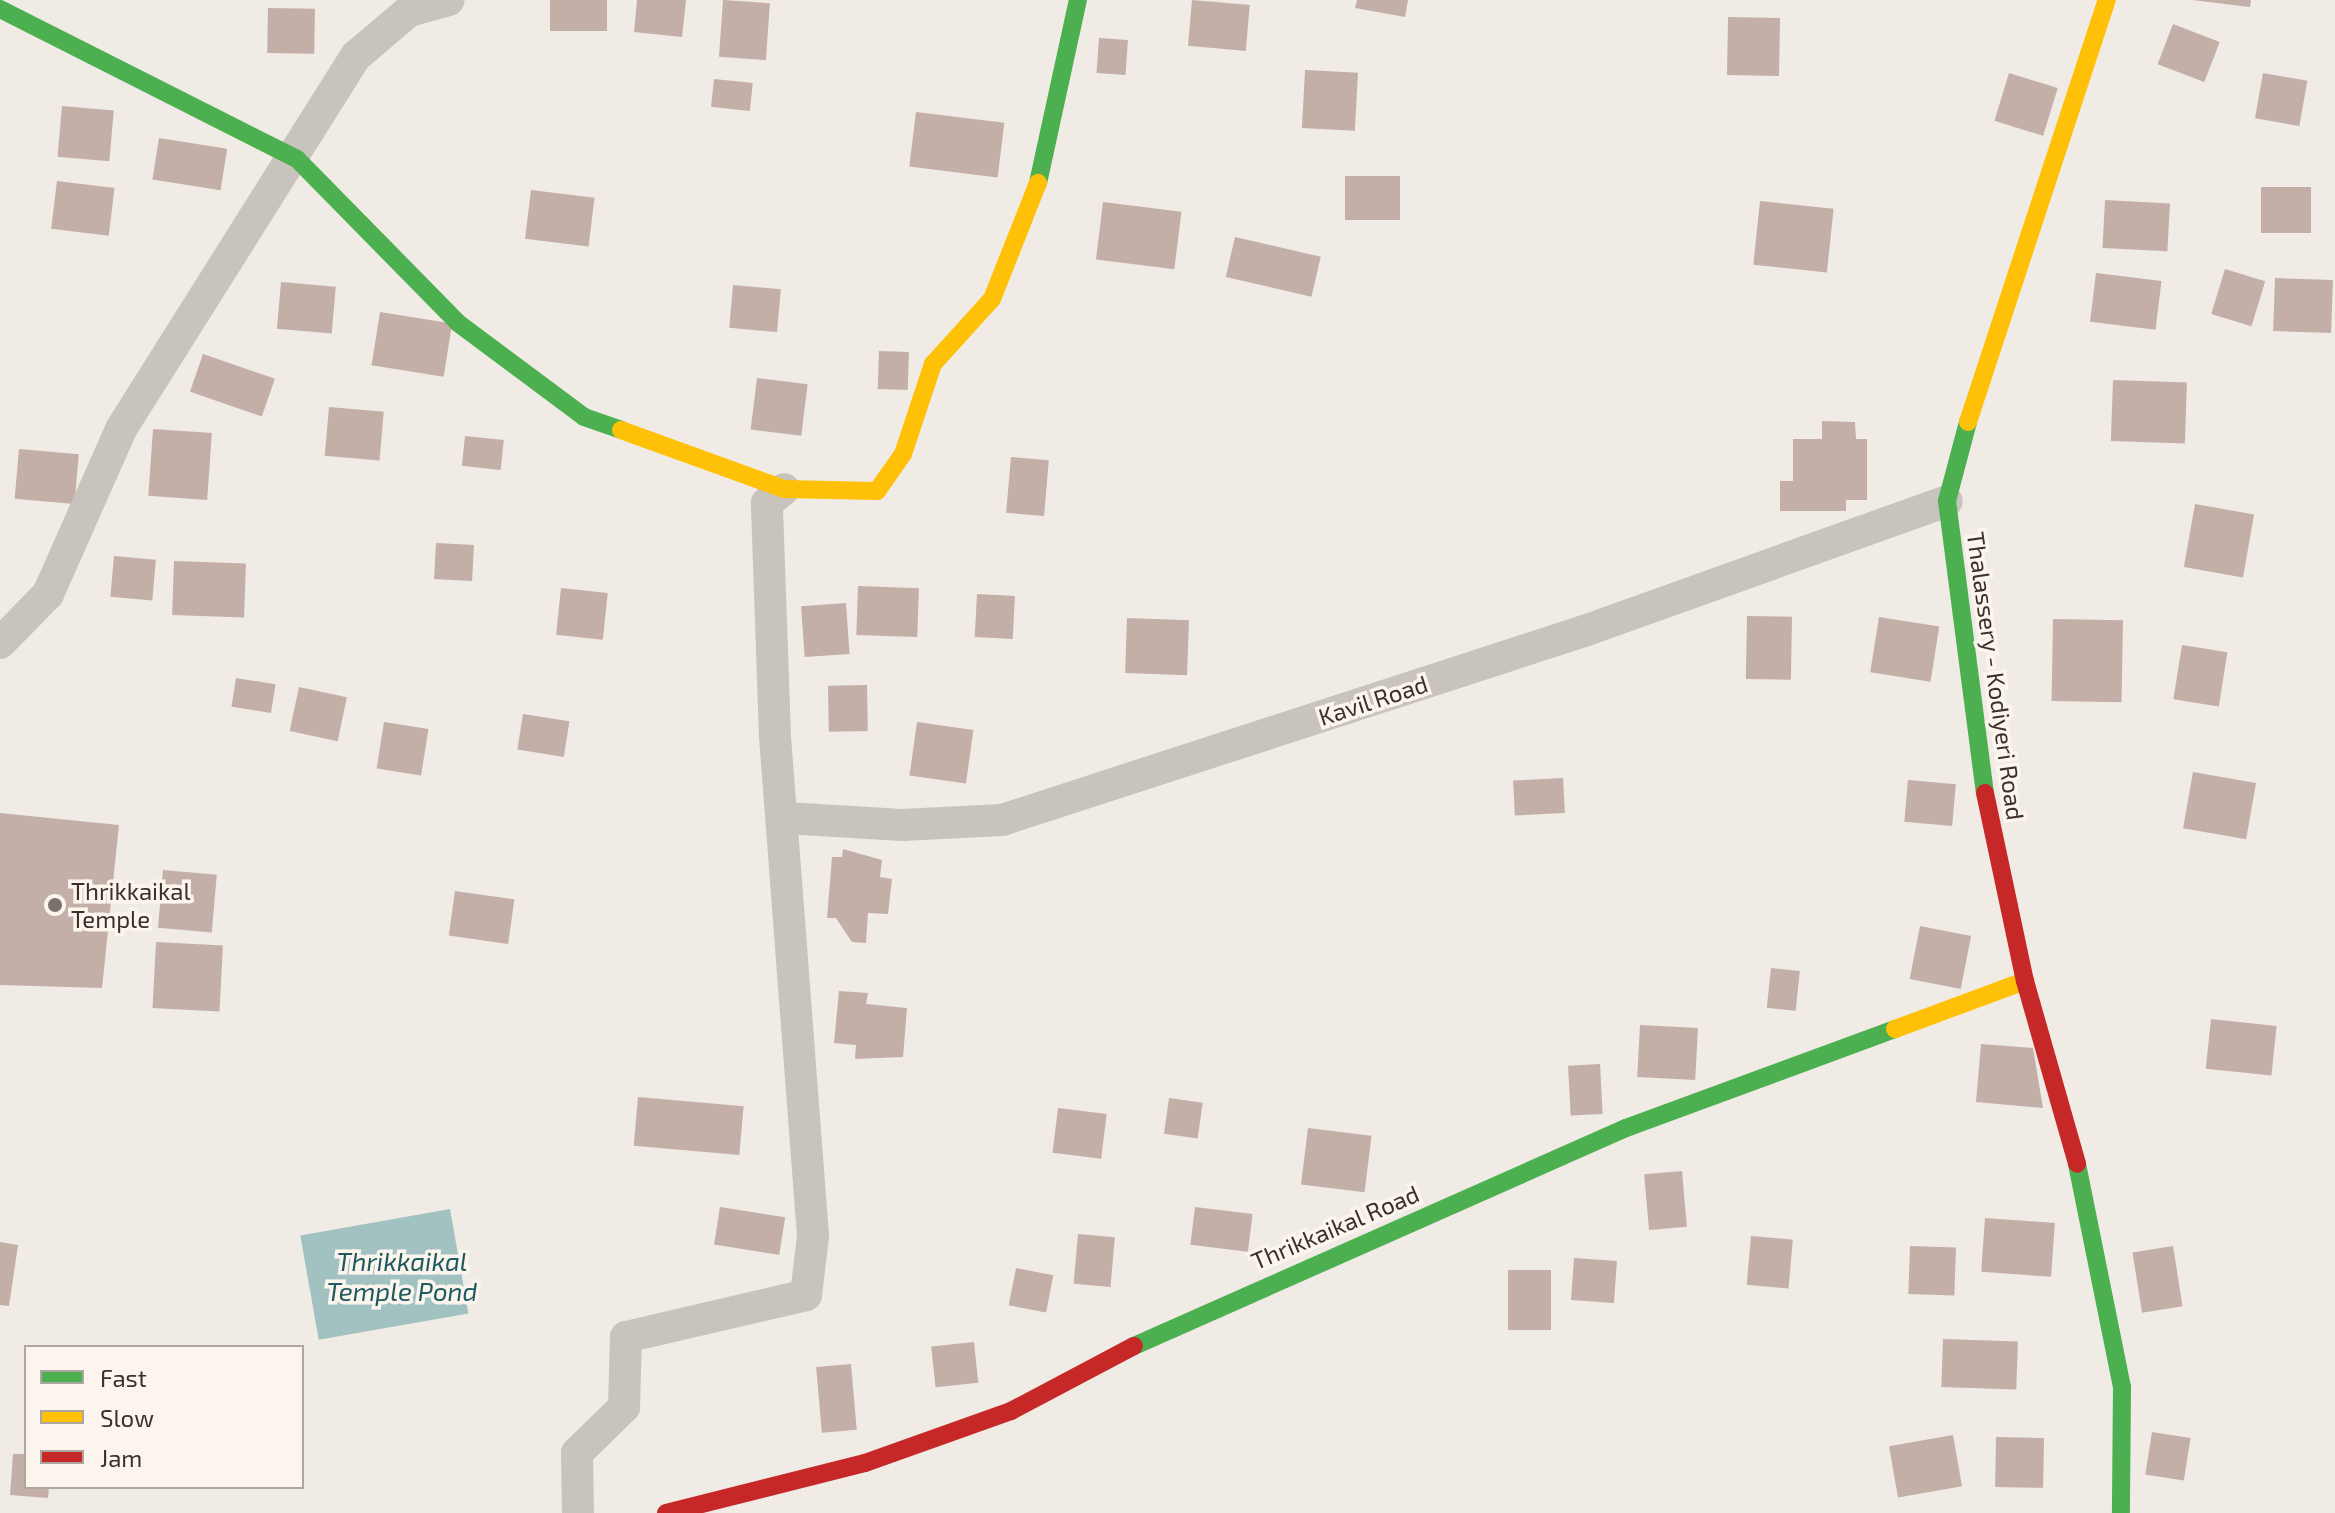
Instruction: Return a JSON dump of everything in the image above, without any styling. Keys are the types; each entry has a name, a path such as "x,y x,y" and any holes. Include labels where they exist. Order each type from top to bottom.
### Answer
{"street":[{"path":"0,643 48,594 121,429 297,159 356,56 409,11 449,0"},
{"path":"0,9 297,159 458,323 584,417 784,489 877,491 903,454 933,364 992,299 1031,215 1078,0"},
{"name":"Thalassery - Kodiyeri Road","path":"2107,0 1981,370 1947,501 1979,767 2025,981 2085,1192 2122,1387 2121,1513"},
{"path":"578,1513 577,1453 624,1407 626,1337 806,1295 813,1236 767,503 784,489"},
{"name":"Kavil Road","path":"785,818 902,825 1002,820 1587,630 1947,501"},
{"name":"Thrikkaikal Road","path":"666,1513 865,1463 1011,1411 1191,1316 1626,1128 2025,981"}],"water":[{"name":"Thrikkaikal Temple Pond","path":"450,1209 468,1313 319,1340 300,1235"}],"building":[{"path":"550,0 607,0 607,31 550,31"},
{"path":"637,0 686,0 682,37 634,32"},
{"path":"723,0 770,3 766,60 719,57"},
{"path":"1192,0 1250,5 1246,51 1188,46"},
{"path":"1357,0 1408,0 1405,17 1355,8"},
{"path":"2192,0 2251,0 2250,7"},
{"path":"268,8 315,9 314,54 267,53"},
{"path":"1728,17 1780,18 1779,76 1727,75"},
{"path":"2173,24 2220,42 2204,82 2158,64"},
{"path":"1099,38 1128,40 1125,75 1097,73"},
{"path":"1305,70 1358,73 1355,131 1302,128"},
{"path":"2009,73 2058,88 2043,136 1994,121"},
{"path":"2263,73 2307,81 2299,126 2255,118"},
{"path":"714,79 753,83 750,111 711,107"},
{"path":"62,106 114,111 109,161 58,157"},
{"path":"916,112 1004,123 998,177 909,167"},
{"path":"159,138 227,149 221,190 152,179"},
{"path":"1345,176 1400,176 1400,220 1345,220"},
{"path":"57,181 115,188 109,236 51,229"},
{"path":"2261,187 2311,187 2311,233 2261,233"},
{"path":"531,190 595,198 589,246 525,239"},
{"path":"2105,200 2170,203 2167,251 2102,248"},
{"path":"1760,201 1834,209 1827,272 1753,265"},
{"path":"1103,202 1181,212 1174,269 1096,260"},
{"path":"1235,237 1321,257 1312,297 1226,277"},
{"path":"2225,269 2265,281 2251,326 2211,314"},
{"path":"2096,273 2162,281 2156,330 2090,322"},
{"path":"2275,278 2333,280 2331,333 2273,331"},
{"path":"281,282 336,287 332,334 277,329"},
{"path":"733,285 781,289 777,332 729,328"},
{"path":"380,312 452,323 444,377 372,365"},
{"path":"879,351 909,352 908,390 878,389"},
{"path":"203,354 275,379 262,417 190,392"},
{"path":"757,378 808,384 801,436 751,430"},
{"path":"2113,380 2187,383 2185,444 2111,441"},
{"path":"329,407 384,412 380,461 325,456"},
{"path":"1822,421 1855,422 1856,439 1867,439 1867,500 1846,500 1846,511 1780,511 1780,481 1793,481 1793,439 1822,439"},
{"path":"153,429 212,433 207,500 148,496"},
{"path":"465,436 504,440 501,470 462,466"},
{"path":"19,449 79,454 74,504 15,499"},
{"path":"1011,457 1049,460 1044,516 1006,513"},
{"path":"2195,504 2254,514 2243,577 2184,567"},
{"path":"436,543 474,545 472,581 434,579"},
{"path":"114,556 156,560 152,601 110,597"},
{"path":"174,561 246,564 244,617 172,615"},
{"path":"858,586 919,588 917,637 856,635"},
{"path":"561,588 608,593 603,640 556,635"},
{"path":"977,594 1015,596 1013,639 975,637"},
{"path":"846,603 850,654 805,657 801,606"},
{"path":"1747,616 1792,617 1791,680 1746,679"},
{"path":"1879,617 1939,627 1930,682 1870,672"},
{"path":"1127,618 1189,620 1187,675 1125,673"},
{"path":"2053,619 2123,620 2122,702 2052,701"},
{"path":"2182,645 2227,652 2219,707 2173,699"},
{"path":"236,678 276,684 271,713 231,707"},
{"path":"867,685 868,731 829,732 828,686"},
{"path":"299,687 347,697 338,741 290,731"},
{"path":"523,714 569,721 564,757 517,750"},
{"path":"384,722 428,729 421,775 377,768"},
{"path":"917,722 973,730 966,783 909,775"},
{"path":"2193,772 2256,783 2246,839 2183,828"},
{"path":"1563,778 1565,813 1515,816 1513,781"},
{"path":"1908,780 1956,784 1952,826 1904,822"},
{"name":"Thrikkaikal Temple","path":"0,813 119,825 102,988 0,985"},
{"path":"843,849 882,860 880,877 892,879 888,914 868,913 866,943 852,942 836,918 827,918 832,857 842,857"},
{"path":"163,870 217,875 212,932 158,928"},
{"path":"455,891 514,899 508,944 449,936"},
{"path":"1920,926 1971,936 1961,989 1910,979"},
{"path":"156,942 223,946 219,1011 153,1008"},
{"path":"1771,968 1800,971 1796,1011 1767,1008"},
{"path":"839,991 868,993 866,1004 907,1008 903,1057 855,1059 856,1045 834,1043"},
{"path":"2211,1019 2277,1026 2271,1076 2206,1069"},
{"path":"1640,1025 1698,1028 1695,1080 1637,1077"},
{"path":"1981,1044 2033,1048 2043,1108 1976,1102"},
{"path":"1600,1064 1603,1114 1571,1116 1568,1066"},
{"path":"638,1097 744,1106 739,1155 634,1146"},
{"path":"1169,1098 1203,1103 1198,1138 1164,1134"},
{"path":"1058,1108 1107,1114 1101,1159 1053,1153"},
{"path":"1308,1128 1372,1136 1365,1192 1301,1185"},
{"path":"1682,1171 1687,1227 1649,1230 1644,1174"},
{"path":"720,1207 785,1217 779,1255 714,1245"},
{"path":"1195,1207 1253,1214 1248,1252 1190,1245"},
{"path":"1985,1218 2055,1223 2051,1277 1981,1272"},
{"path":"1078,1234 1115,1237 1111,1287 1074,1284"},
{"path":"1751,1236 1793,1240 1789,1288 1747,1285"},
{"path":"0,1242 18,1245 9,1306 0,1305"},
{"path":"1910,1246 1956,1248 1954,1296 1908,1294"},
{"path":"2173,1246 2183,1306 2142,1313 2133,1252"},
{"path":"1574,1258 1617,1261 1614,1303 1571,1300"},
{"path":"1016,1268 1053,1275 1046,1313 1009,1305"},
{"path":"1508,1270 1551,1270 1551,1330 1508,1330"},
{"path":"1943,1339 2018,1342 2016,1390 1941,1387"},
{"path":"974,1342 978,1383 936,1387 931,1346"},
{"path":"851,1364 857,1430 822,1433 816,1367"},
{"path":"2152,1432 2191,1438 2184,1481 2145,1474"},
{"path":"1953,1435 1962,1486 1898,1497 1889,1446"},
{"path":"1996,1437 2044,1438 2043,1488 1995,1487"},
{"path":"13,1454 24,1454 24,1489 49,1489 48,1498 10,1495"}],"traffic: fast":[{"path":"1038,183 1078,0"},
{"path":"0,9 297,159 458,323 584,417 621,430"},
{"path":"1968,422 1947,501 1985,793"},
{"path":"1134,1346 1626,1128 1895,1029"},
{"path":"2077,1164 2122,1387 2121,1513"}],"traffic: slow":[{"path":"1968,422 2107,0"},
{"path":"621,430 784,489 877,491 903,454 933,364 992,299 1038,183"},
{"path":"1895,1029 2025,981"}],"traffic: jam":[{"path":"1985,793 2025,981 2077,1164"},
{"path":"666,1513 865,1463 1011,1411 1134,1346"}],"place":[{"name":"Thrikkaikal Temple","path":"55,905"}]}
